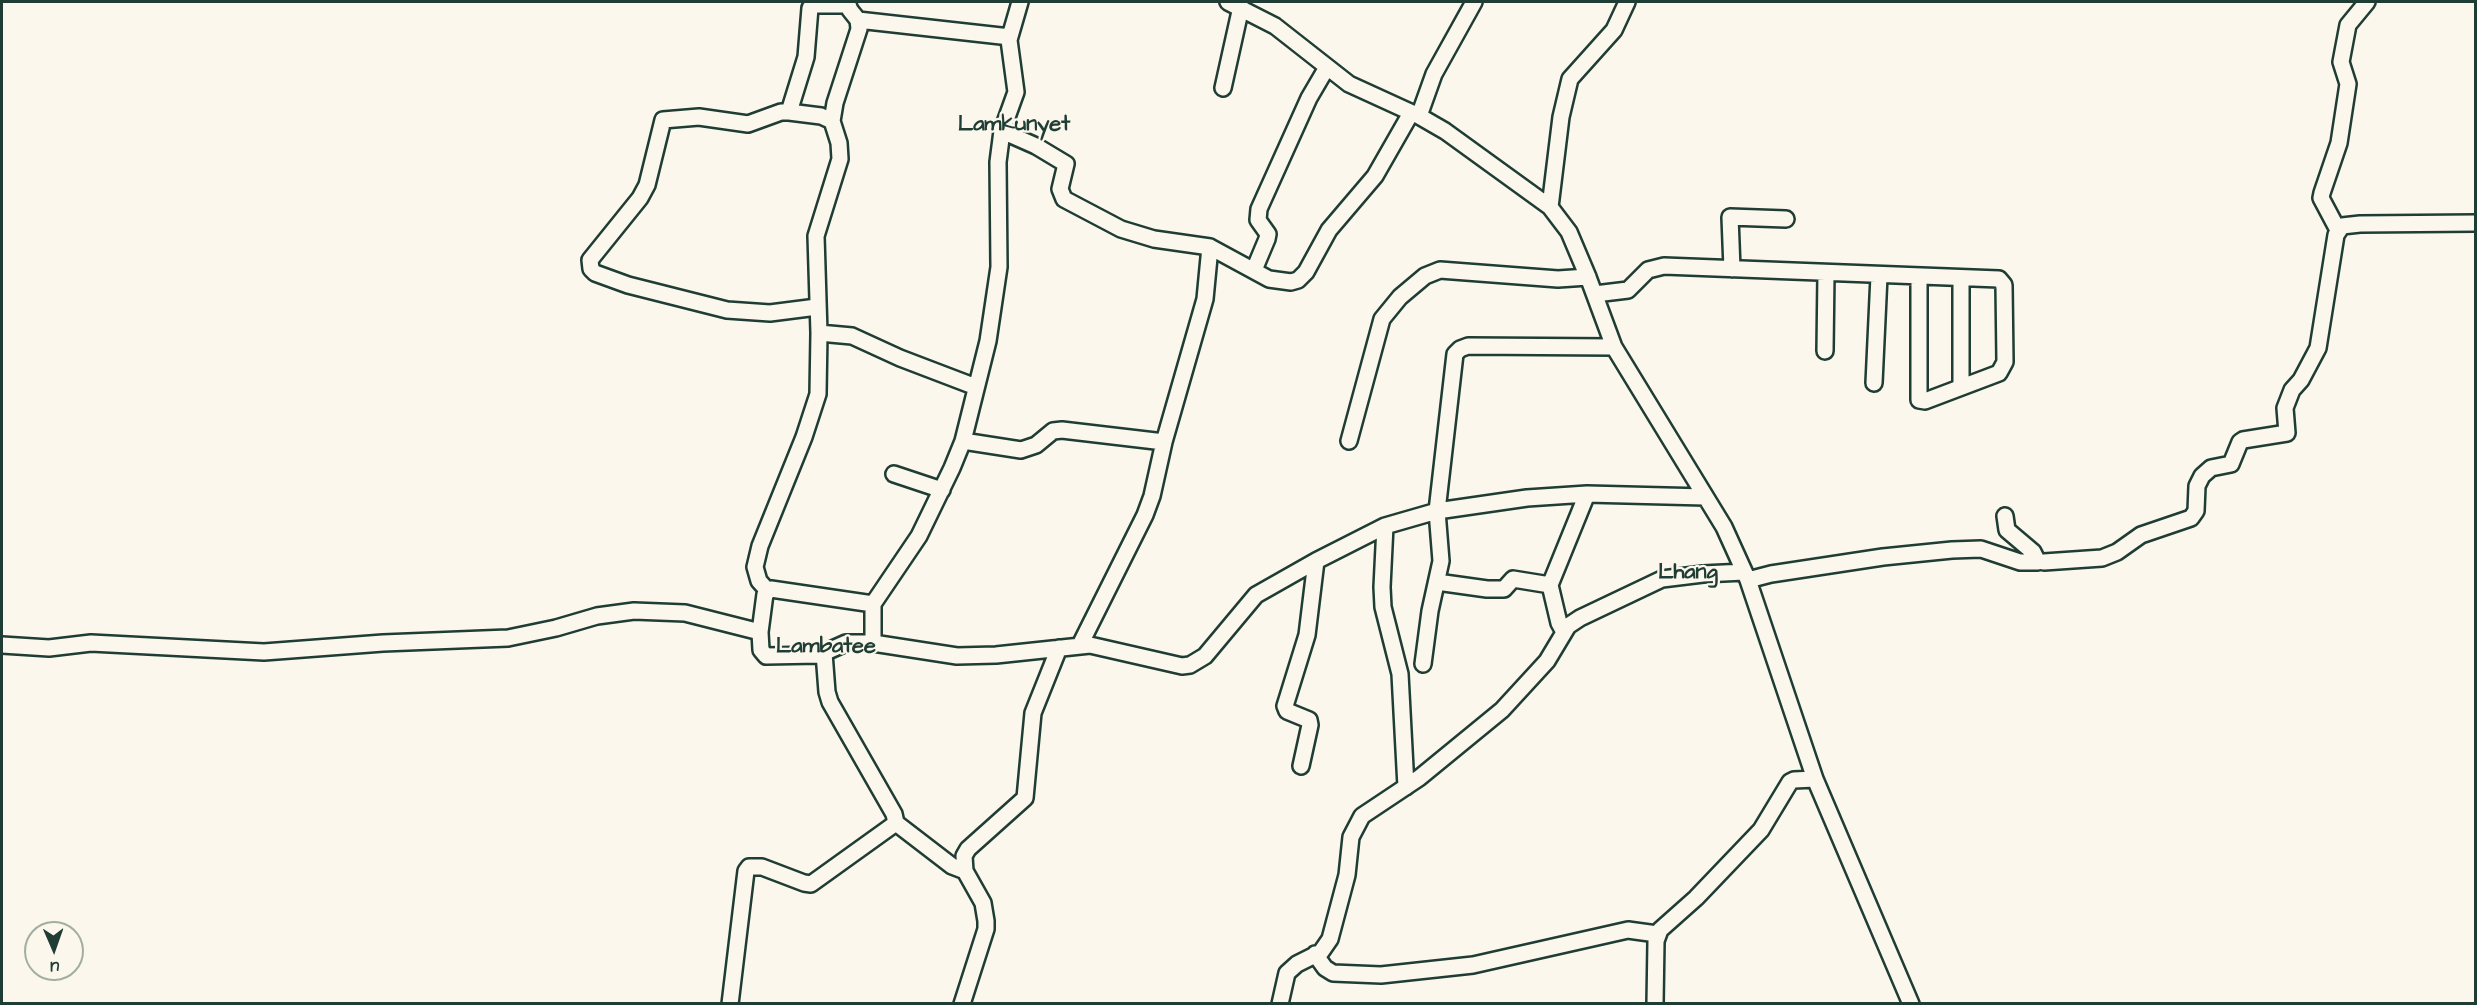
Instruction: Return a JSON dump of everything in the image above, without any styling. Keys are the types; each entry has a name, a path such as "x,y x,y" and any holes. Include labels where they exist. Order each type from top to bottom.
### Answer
{"street":[{"path":"873,643 873,604 919,536 942,490 963,441 987,342 999,267 998,162 1002,130 1016,92 1010,37 1020,2"},
{"path":"1002,130 1036,146 1066,164 1060,189 1064,200 1121,229 1154,239 1210,247 1269,279 1298,280 1306,272 1329,230 1375,176 1415,115 1434,74 1474,2"},
{"path":"1550,207 1560,117 1570,80 1614,30 1627,2"},
{"path":"2044,562 2102,558 2117,552 2140,535 2191,518 2196,511 2197,486 2202,476 2211,468 2229,466 2240,442 2287,433 2285,408 2292,390 2301,380 2318,348 2338,230 2321,198 2339,143 2348,84 2341,62 2348,25 2367,2"},
{"path":"768,591 759,581 755,567 759,546 804,437 818,394 816,236 840,159 839,142 832,120 838,94 858,38 858,20 848,3 814,5 810,8 806,57 789,112"},
{"path":"1223,88 1234,4 1275,26 1326,69 1349,84 1445,131 1550,207 1569,232 1614,347 1724,527 1746,576 1815,779 1911,1004"},
{"path":"858,20 1010,37"},
{"path":"1254,270 1268,234 1258,220 1259,209 1309,98 1326,69"},
{"path":"817,307 770,313 727,310 627,285 595,273 589,265 590,260 640,198 647,185 663,120 699,117 748,124 781,112 789,112 821,116 832,120"},
{"path":"1732,269 1730,217 1786,219"},
{"path":"2338,230 2347,225 2360,224 2475,223"},
{"path":"1080,645 1149,506 1164,442 1205,299 1210,247"},
{"path":"1595,294 1628,290 1648,270 1664,266 1961,278 2002,281 2005,362 1999,374 1925,401 1919,400 1919,277"},
{"path":"1349,441 1382,319 1400,297 1425,276 1440,270 1558,279 1588,277"},
{"path":"1825,351 1826,273"},
{"path":"1874,383 1879,276"},
{"path":"1961,278 1961,387"},
{"path":"819,333 852,336 976,387"},
{"path":"1423,664 1430,611 1441,561 1437,511 1457,351 1468,346 1614,347"},
{"path":"963,441 1021,450 1036,446 1053,431 1062,430 1164,442"},
{"path":"894,474 942,490"},
{"path":"873,604 771,589 765,594 760,632 761,650 766,656 824,654 841,644 873,643 957,656 996,655 1080,645 1100,645 1182,666 1190,665 1205,656 1256,595 1385,526 1437,511 1527,498 1587,494 1705,497"},
{"path":"1564,632 1559,623 1550,585 1587,494"},
{"path":"1280,1004 1287,973 1326,946 1337,918 1347,875 1354,827 1370,810 1406,787 1502,710 1544,665 1568,626 1662,579 1702,574 1746,576 1952,550 1981,549 2020,562 2038,562 2033,552 2007,530 2005,516"},
{"path":"1385,526 1383,607 1400,674 1406,787"},
{"path":"1301,766 1310,720 1287,711 1285,706 1307,635 1316,561"},
{"path":"1437,582 1487,589 1504,589 1513,579 1550,585"},
{"path":"2,645 49,648 91,643 264,652 383,643 508,638 556,628 597,615 634,611 686,613 760,632"},
{"path":"962,1004 987,921 983,903 965,871 964,856 968,849 1025,798 1033,713 1059,648"},
{"path":"824,654 830,702 894,814 896,823 952,866 965,871"},
{"path":"1654,1004 1657,934 1696,898 1761,830 1790,782 1815,779"},
{"path":"730,1004 746,870 749,867 762,867 811,884 896,823"},
{"path":"1315,954 1325,968 1333,972 1381,975 1473,965 1628,930 1657,934"}],"district":[{"name":"Lamkunyet","path":"1014,125"},
{"name":"Lhang","path":"1688,573"},
{"name":"Lambatee","path":"826,647"}]}
